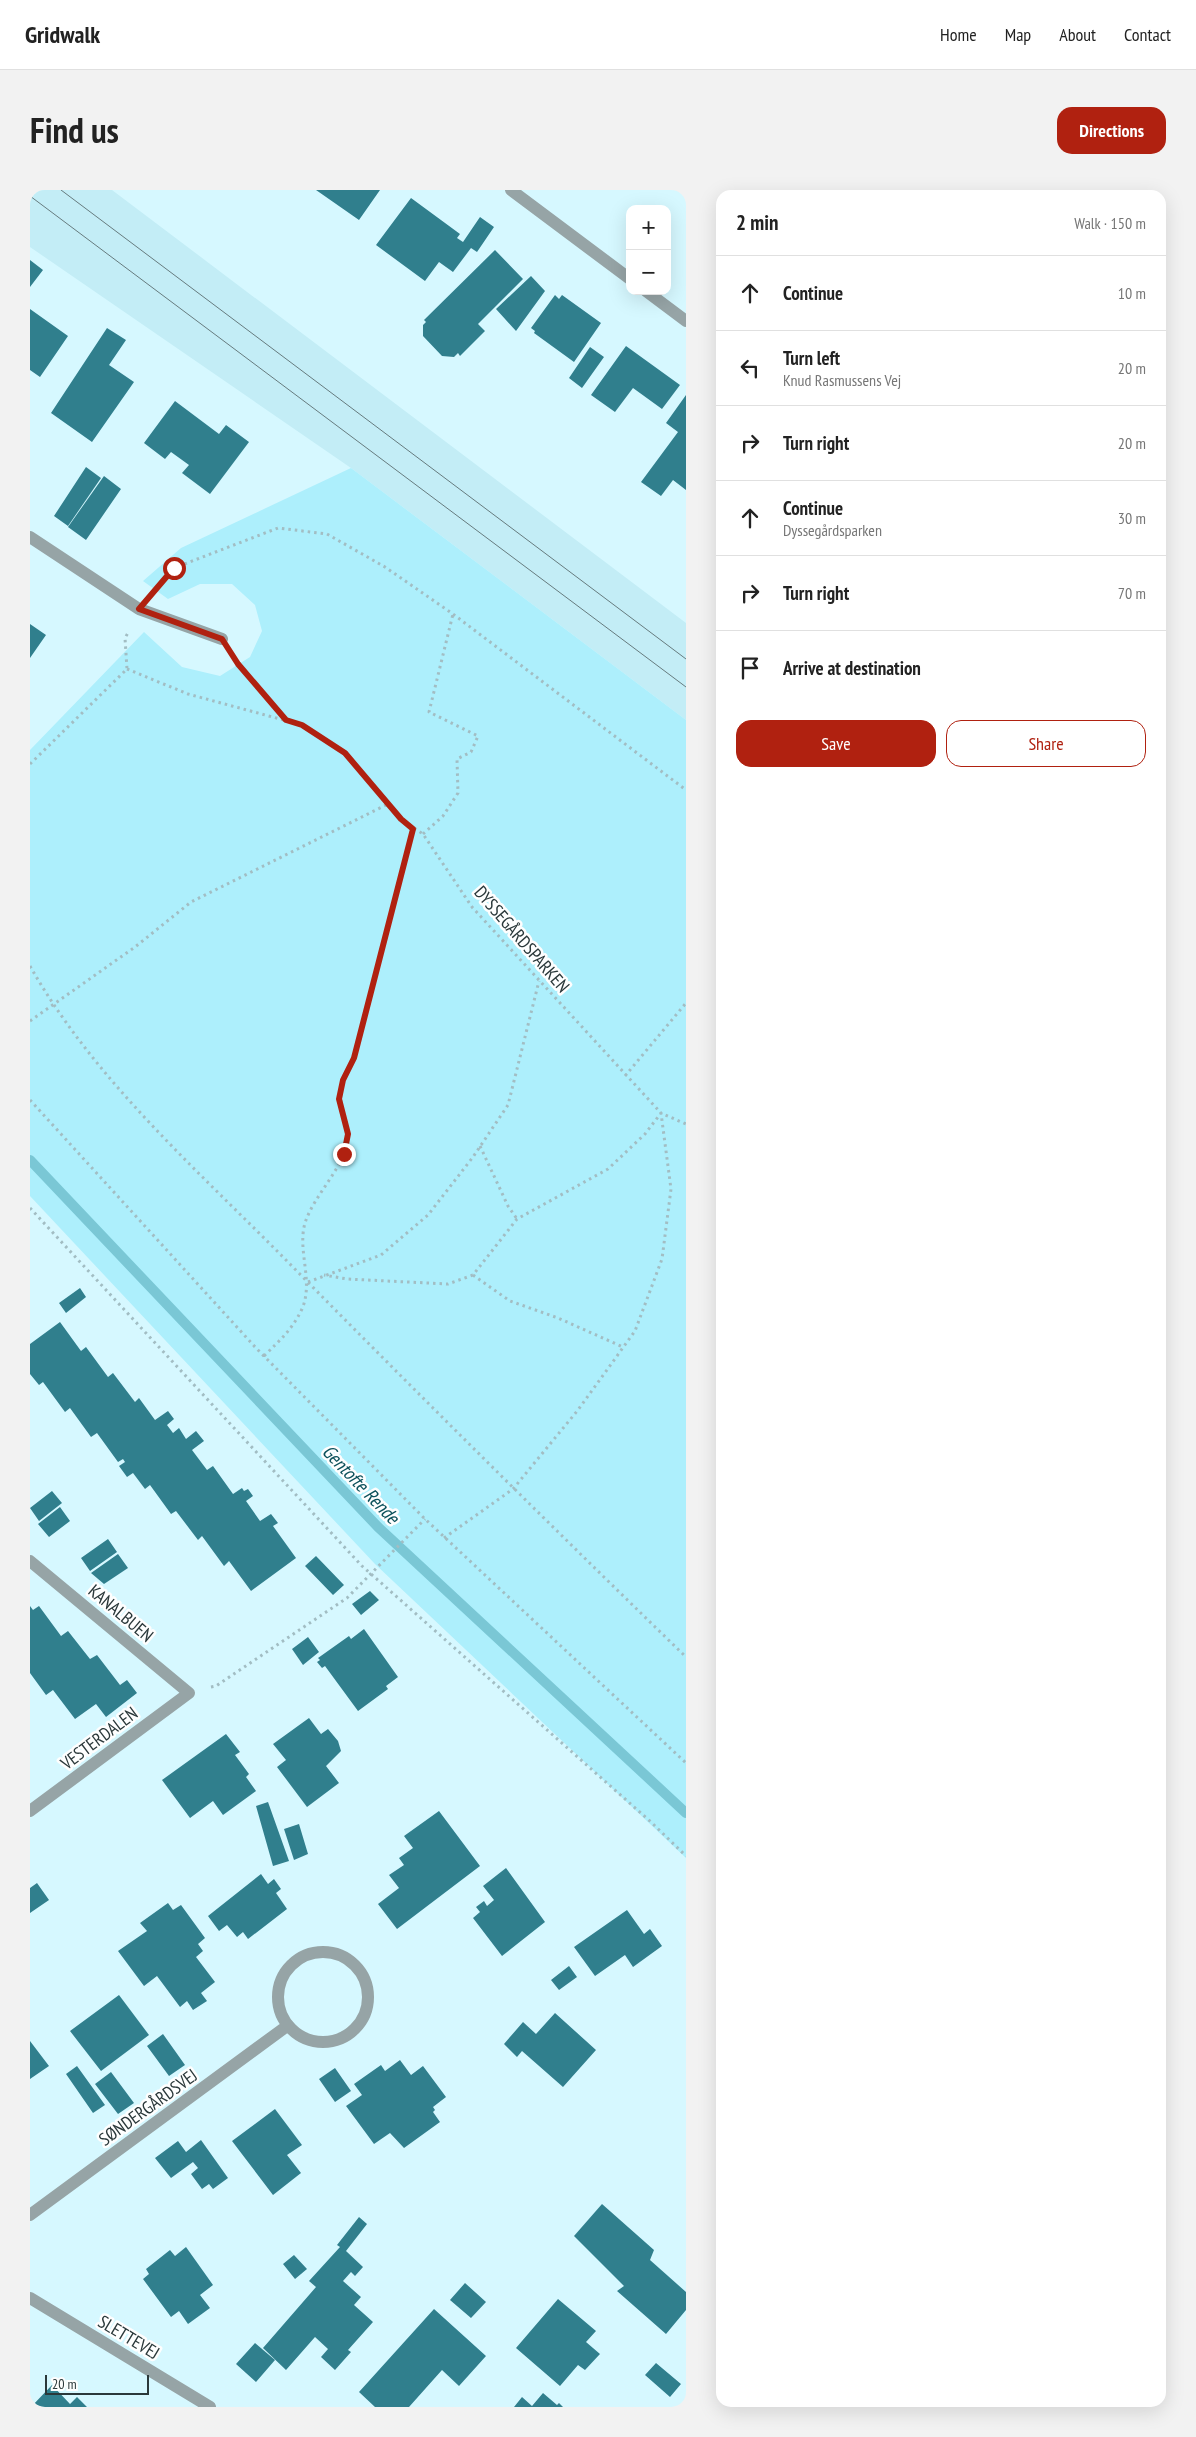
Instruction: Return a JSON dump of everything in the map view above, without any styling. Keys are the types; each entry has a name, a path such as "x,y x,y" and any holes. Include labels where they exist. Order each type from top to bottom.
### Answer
{"street":[{"path":"511,190 626,276"},
{"path":"651,295 686,321"},
{"path":"30,537 139,609 222,639"},
{"name":"KANALBUEN","path":"30,1561 189,1692"},
{"name":"VESTERDALEN","path":"30,1811 189,1692"},
{"path":"326,1952 341,1956 354,1963 363,1975 368,1989 368,2004 363,2018 354,2031 342,2039 327,2043 312,2042 298,2036 287,2026 280,2013 277,1998 280,1983 286,1970 298,1959 311,1953 326,1952"},
{"name":"SØNDERGÅRDSVEJ","path":"30,2215 287,2026"},
{"name":"SLETTEVEJ","path":"30,2298 210,2407"}],"path":[{"path":"30,764 127,669 126,638 139,609 174,568 278,528 327,534 386,567 453,614 686,790"},
{"path":"423,834 443,816 458,793 457,760 471,752 478,736 429,712 453,614"},
{"path":"222,639 238,664 286,720"},
{"name":"DYSSEGÅRDSPARKEN","path":"127,669 188,694 302,725 345,753 388,804 413,829 423,834 472,908 660,1113"},
{"path":"30,1020 135,948 190,902 388,804"},
{"path":"264,1356 292,1329 303,1307 308,1282 304,1242 305,1223 322,1188 344,1154 348,1134 339,1099 343,1080 354,1058 413,829"},
{"path":"30,966 52,1004 129,1101 513,1489 686,1658"},
{"path":"308,1282 381,1254 428,1215 508,1105 539,980"},
{"path":"625,1076 686,1003"},
{"path":"30,1100 264,1356 425,1519 686,1763"},
{"path":"324,1275 357,1280 448,1284 473,1275 517,1219 608,1170 645,1134 660,1113"},
{"path":"660,1113 686,1124"},
{"path":"444,1538 513,1489 578,1410 635,1331 662,1259 671,1189 660,1113"},
{"path":"480,1146 508,1206 517,1219"},
{"path":"30,1208 371,1574 651,1822 686,1856"},
{"path":"473,1275 510,1301 558,1318 623,1347"},
{"path":"189,1692 216,1686 347,1598 425,1519"}],"shaded area":[{"path":"30,190 112,190 686,623 686,720 351,468 30,247"},
{"path":"351,468 686,720 686,1858 375,1564 30,1196 30,750 144,632 182,667 220,676 250,657 262,631 255,605 232,584 200,584 168,599 143,581 181,548"}],"building":[{"path":"316,190 380,190 359,220"},
{"path":"411,198 460,234 457,238 463,242 480,217 494,227 477,252 471,248 453,272 439,262 425,281 376,245"},
{"path":"495,250 523,279 478,324 485,331 460,356 458,353 454,357 442,356 423,336 423,325 426,322 424,320"},
{"path":"30,260 43,270 30,287"},
{"path":"531,276 545,291 516,331 496,309"},
{"path":"555,295 559,299 562,295 601,323 574,362 534,333 535,331 531,328"},
{"path":"30,309 68,336 40,377 30,370"},
{"path":"107,328 126,340 109,365 134,382 92,442 51,413"},
{"path":"626,346 680,385 662,409 633,388 615,412 591,395"},
{"path":"590,347 604,357 582,388 569,378"},
{"path":"686,395 686,490 673,480 661,496 641,482 678,432 666,423"},
{"path":"175,401 219,434 226,425 249,442 210,494 182,473 189,465 171,452 165,459 144,443"},
{"path":"86,467 101,478 68,526 54,516"},
{"path":"104,476 121,489 86,540 68,527"},
{"path":"30,624 46,635 30,658"},
{"path":"80,1288 86,1297 66,1313 59,1303"},
{"path":"60,1322 81,1351 86,1347 108,1377 113,1373 135,1402 139,1398 155,1420 168,1411 174,1419 167,1425 173,1433 179,1428 186,1439 196,1431 204,1441 192,1450 207,1470 213,1466 233,1494 242,1488 244,1491 248,1489 253,1496 246,1501 260,1521 271,1514 278,1523 273,1526 296,1558 251,1591 229,1561 224,1566 202,1536 198,1540 176,1511 171,1514 150,1485 145,1489 133,1473 127,1477 119,1466 125,1462 123,1459 118,1462 97,1433 91,1437 70,1408 65,1412 43,1382 39,1385 30,1374 30,1344"},
{"path":"52,1491 62,1503 39,1521 30,1508"},
{"path":"60,1507 70,1521 49,1537 38,1524"},
{"path":"108,1539 117,1552 90,1571 81,1558"},
{"path":"118,1554 128,1568 104,1584 91,1573"},
{"path":"316,1556 344,1585 333,1595 305,1566"},
{"path":"370,1591 379,1600 361,1615 352,1604"},
{"path":"30,1606 33,1610 39,1606 61,1636 68,1631 90,1659 97,1655 120,1685 127,1680 137,1693 106,1717 96,1704 75,1719 53,1690 46,1695 30,1673"},
{"path":"364,1629 398,1677 386,1686 388,1689 358,1711 325,1666 322,1668 317,1662 320,1660 318,1658 349,1636 351,1639"},
{"path":"308,1637 319,1652 303,1665 292,1649"},
{"path":"309,1718 321,1734 328,1729 338,1741 341,1751 326,1766 339,1783 307,1807 277,1767 286,1760 273,1744"},
{"path":"226,1734 240,1752 235,1755 249,1774 246,1777 256,1791 223,1815 213,1801 190,1818 162,1780"},
{"path":"268,1802 289,1861 273,1866 256,1806"},
{"path":"439,1811 480,1866 397,1929 378,1904 399,1888 389,1875 404,1865 399,1858 413,1848 404,1836"},
{"path":"299,1824 308,1854 294,1860 284,1829"},
{"path":"506,1868 545,1922 502,1956 473,1918 480,1912 476,1907 484,1901 487,1906 494,1900 483,1886"},
{"path":"261,1874 268,1884 274,1879 281,1889 276,1893 287,1909 248,1939 243,1932 237,1937 227,1925 219,1931 208,1916"},
{"path":"37,1883 49,1900 30,1913 30,1888"},
{"path":"168,1903 173,1910 181,1905 205,1938 198,1944 203,1951 196,1957 215,1982 201,1993 207,2001 193,2010 187,2001 180,2007 157,1976 144,1986 118,1951 147,1931 140,1923"},
{"path":"627,1910 644,1934 650,1929 662,1946 633,1967 625,1955 595,1976 574,1947"},
{"path":"569,1966 577,1977 559,1990 551,1980"},
{"path":"119,1995 149,2035 101,2071 70,2031"},
{"path":"555,2013 596,2050 563,2087 522,2051 517,2057 504,2044 523,2022 536,2034"},
{"path":"163,2034 185,2065 169,2076 147,2046"},
{"path":"30,2041 49,2066 30,2079"},
{"path":"400,2060 411,2075 423,2066 446,2097 433,2107 435,2110 433,2112 440,2122 404,2148 390,2133 374,2144 346,2106 362,2095 354,2084 381,2065 385,2071"},
{"path":"77,2066 105,2105 93,2113 66,2074"},
{"path":"335,2068 351,2091 335,2102 319,2079"},
{"path":"111,2072 134,2103 118,2114 95,2084"},
{"path":"275,2109 302,2145 287,2155 301,2173 273,2195 232,2141"},
{"path":"201,2140 228,2178 213,2189 209,2184 202,2189 191,2174 198,2168 193,2162 171,2178 155,2158 178,2141 186,2152"},
{"path":"602,2204 654,2250 650,2260 686,2292 686,2310 666,2334 617,2291 624,2286 574,2236"},
{"path":"359,2217 367,2224 346,2251 363,2267 355,2276 351,2272 343,2281 361,2297 354,2305 373,2322 348,2350 351,2352 335,2370 321,2357 328,2349 315,2337 286,2370 263,2348 316,2287 309,2281 340,2247 337,2245"},
{"path":"186,2247 213,2285 200,2295 210,2308 188,2324 179,2311 171,2317 143,2279 149,2274 146,2269 170,2250 175,2256"},
{"path":"294,2255 307,2269 295,2279 283,2264"},
{"path":"465,2283 486,2302 471,2318 450,2300"},
{"path":"558,2299 596,2331 586,2342 600,2354 585,2370 578,2365 560,2386 516,2348"},
{"path":"434,2309 486,2356 459,2386 442,2370 409,2407 375,2407 359,2392"},
{"path":"255,2343 275,2360 256,2382 236,2364"},
{"path":"656,2363 681,2384 670,2397 645,2375"},
{"path":"52,2385 70,2404 77,2397 87,2407 31,2407"},
{"path":"543,2393 557,2405 559,2403 563,2407 514,2407 522,2397 532,2406"}],"waterway":[{"name":"Gentofte Rende","path":"30,1160 378,1527 686,1813"}],"tram line":[{"path":"61,190 686,659"},
{"path":"30,196 686,687"}],"route":[{"path":"174,568 139,609 222,639 238,664 286,720 302,725 345,753 401,819 413,829 354,1058 343,1080 339,1099 348,1134 344,1154"}]}
